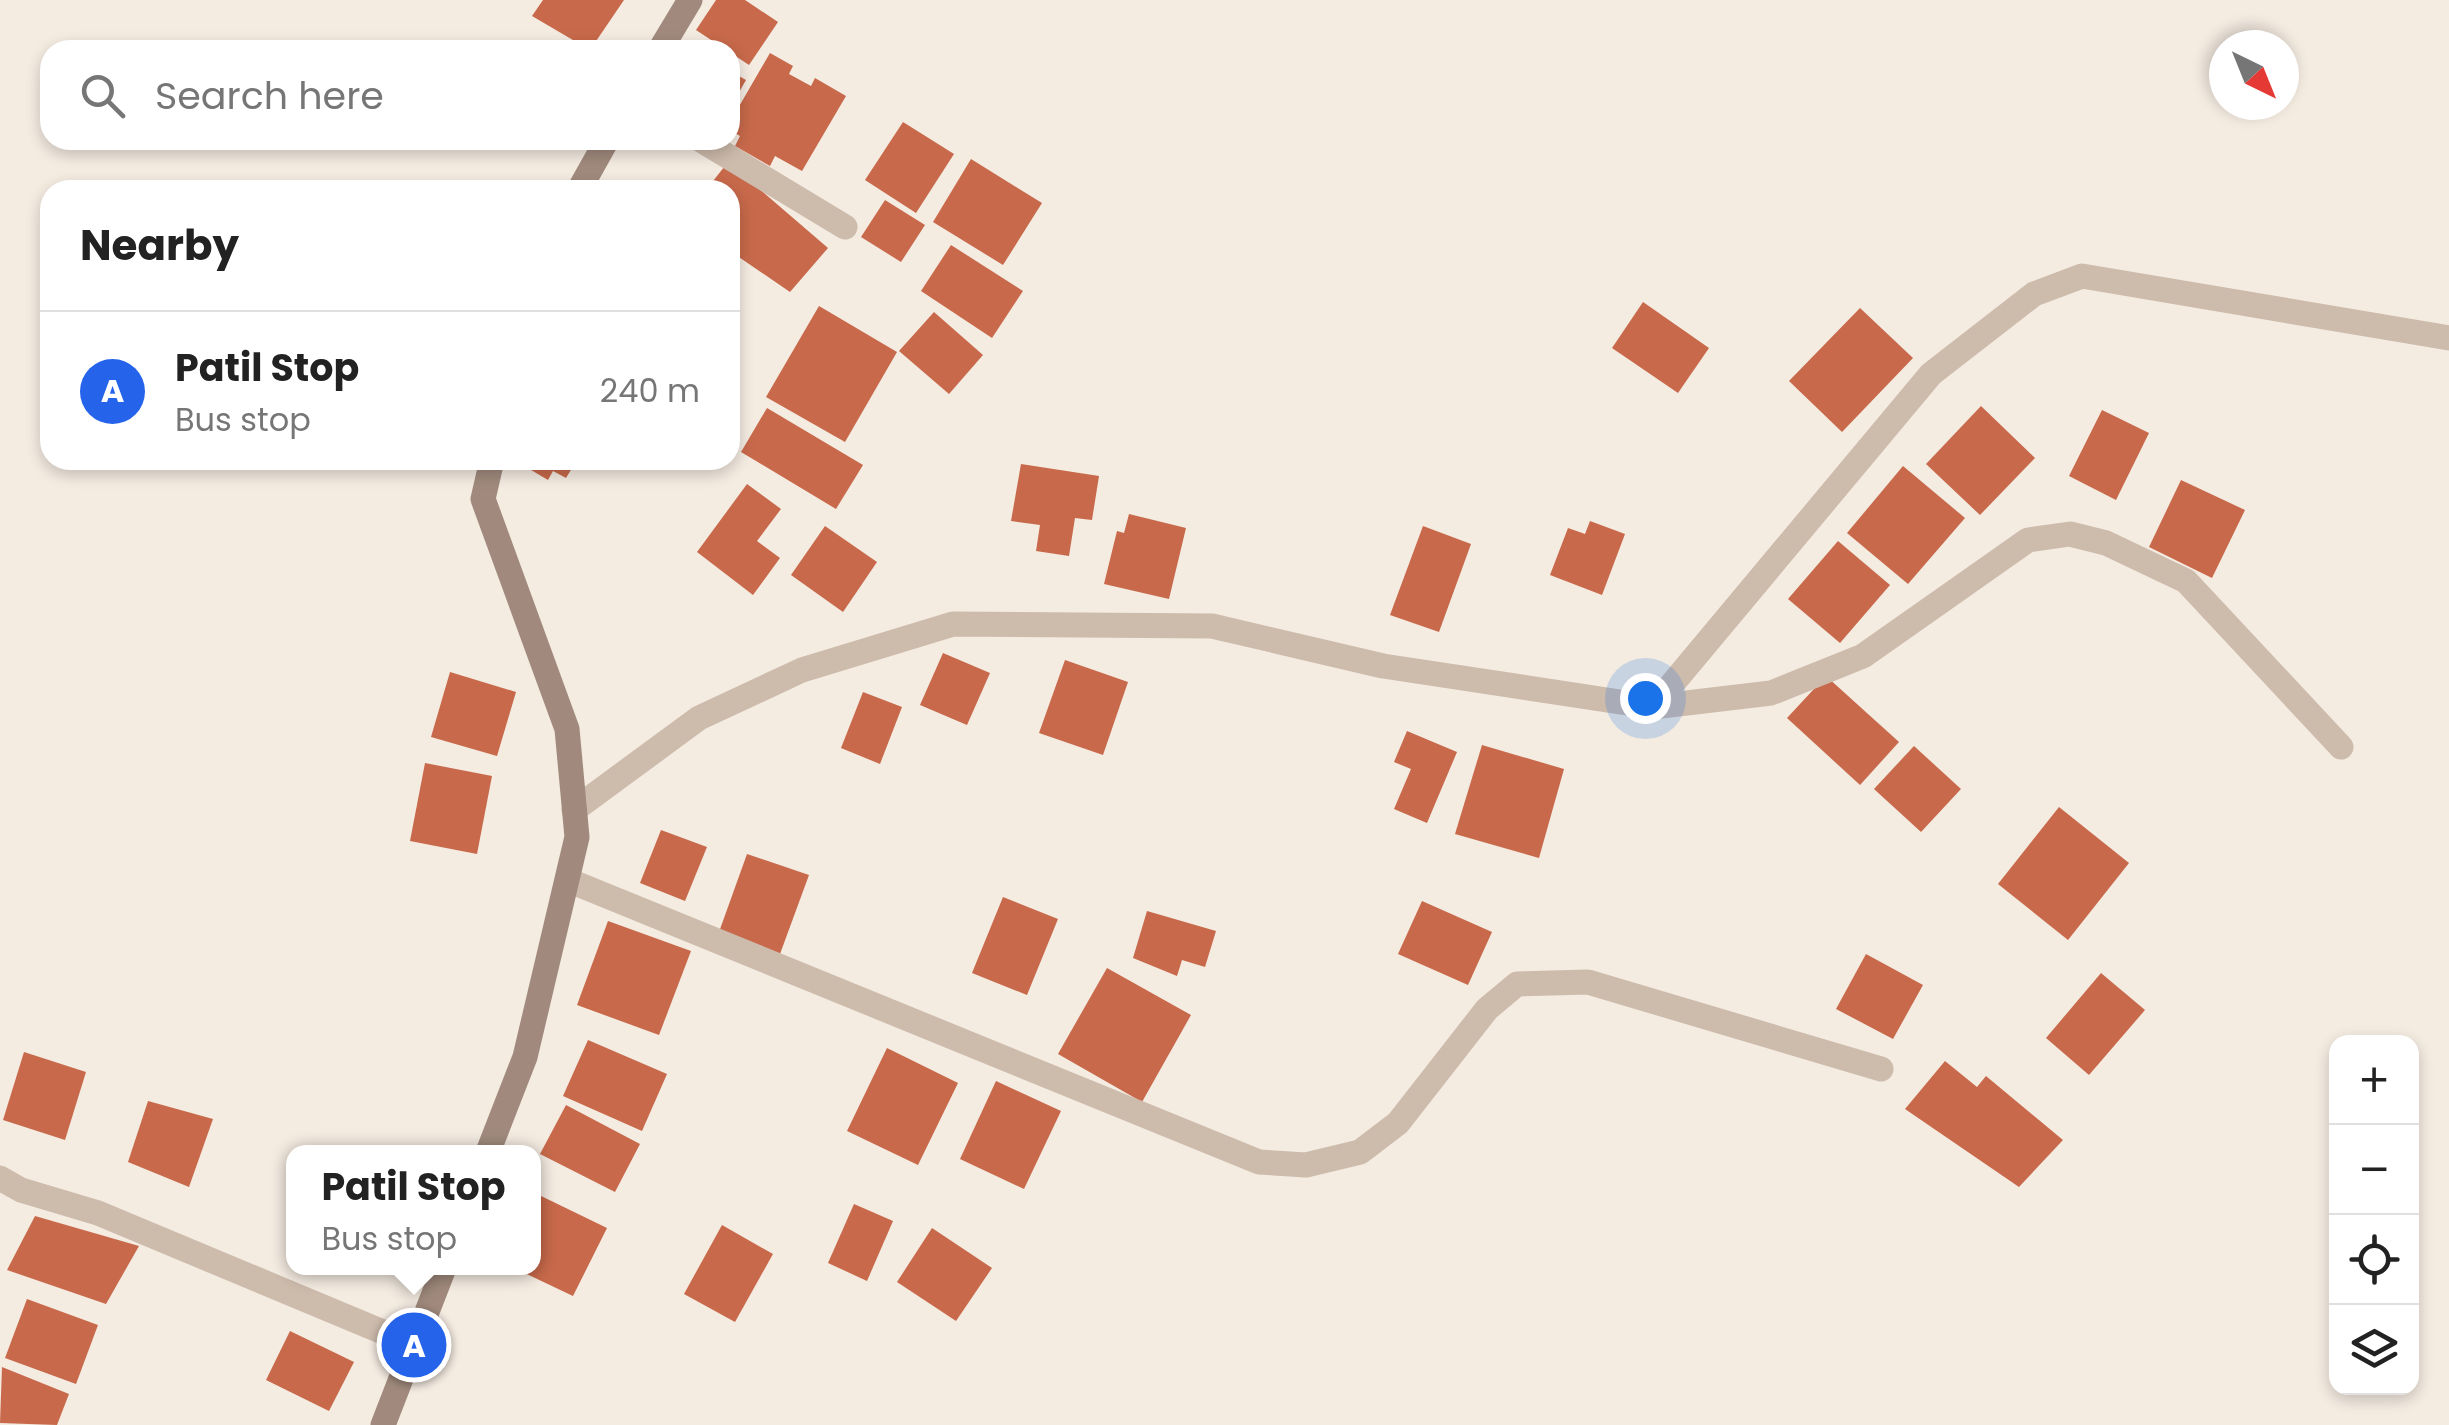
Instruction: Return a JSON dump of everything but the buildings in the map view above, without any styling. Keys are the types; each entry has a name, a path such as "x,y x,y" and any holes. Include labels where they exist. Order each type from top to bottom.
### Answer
{"street":[{"path":"666,40 690,0"},
{"path":"585,180 601,150"},
{"path":"718,150 845,227"},
{"path":"1653,708 1930,374 2034,294 2082,276 2449,338"},
{"path":"490,470 483,499 567,729 577,837 526,1056 491,1145"},
{"path":"574,810 699,718 802,670 953,624 1212,626 1382,666 1653,708 1771,692 1863,656 2028,540 2070,534 2106,543 2186,580 2341,747"},
{"path":"570,880 1259,1162 1306,1165 1360,1152 1398,1123 1488,1008 1517,984 1588,982 1881,1069"},
{"path":"0,1178 21,1190 98,1213 414,1345"},
{"path":"383,1425 441,1275"}],"place":[{"name":"Patil Stop","path":"414,1345"}]}
